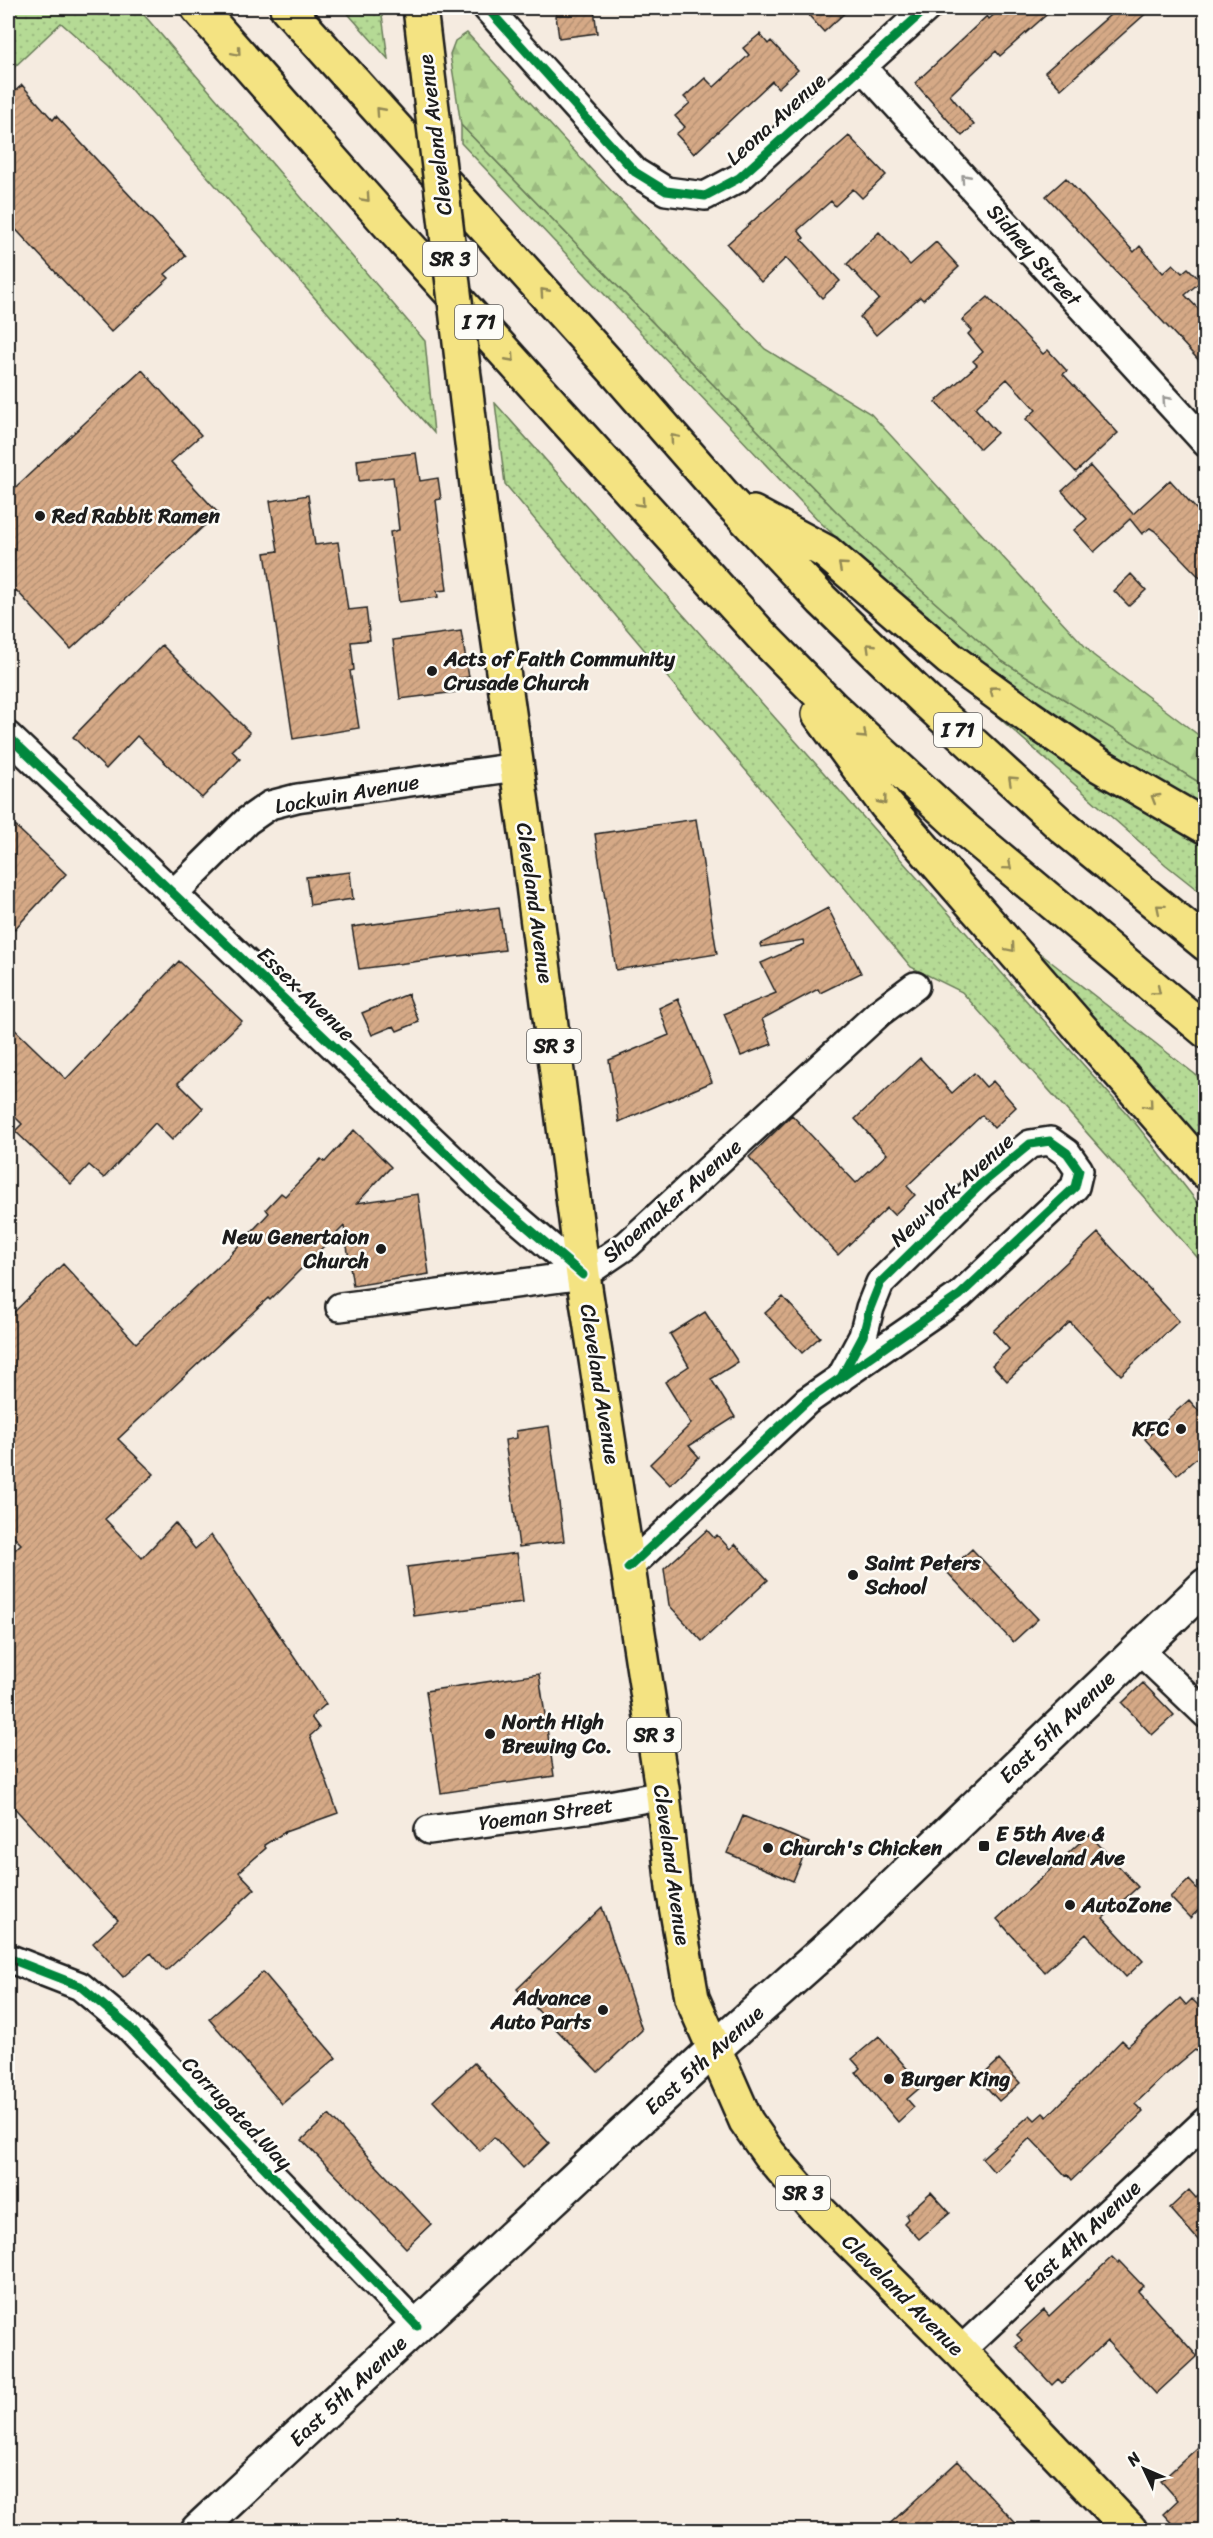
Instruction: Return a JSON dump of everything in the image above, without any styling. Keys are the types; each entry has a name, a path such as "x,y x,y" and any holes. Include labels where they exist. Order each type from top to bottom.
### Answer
{"main road":[{"name":"I 71","path":"198,8 362,194 761,635 834,709 962,827 1206,1030"},
{"name":"I 71","path":"287,8 614,370 726,498 822,600 926,701 1063,827 1206,944"},
{"name":"Cleveland Avenue","path":"420,8 480,510 528,846 583,1275 663,1795 673,1888 692,1998 746,2121 769,2154 815,2207 960,2351 1130,2530"},
{"path":"726,498 826,552 950,659 1029,717 1099,765 1206,827"},
{"path":"761,635 886,806 1206,1172"},
{"name":"East 5th Avenue","path":"198,2530 713,2050 840,1937 1206,1585"}],"street":[{"name":"Leona Avenue","path":"489,8 635,172 666,191 705,196 739,178 927,8"},
{"name":"Sidney Street","path":"862,67 1206,443"},
{"name":"Essex Avenue","path":"8,736 491,1196 583,1275"},
{"name":"Lockwin Avenue","path":"174,893 247,821 270,805 329,793 516,767"},
{"name":"Shoemaker Avenue","path":"340,1307 583,1275 627,1245 879,1013 915,986"},
{"name":"New York Avenue","path":"628,1568 807,1401 960,1295 1075,1186 1079,1170 1067,1153 1050,1141 1030,1144 980,1185 903,1258 880,1283 870,1308 863,1336 840,1378"},
{"path":"1138,1649 1206,1714"},
{"name":"Yoeman Street","path":"429,1830 593,1808 663,1795"},
{"name":"Corrugated Way","path":"8,1959 80,1986 128,2026 417,2326"},
{"name":"East 4th Avenue","path":"960,2351 1206,2121"}],"green space":[{"path":"8,8 138,8 425,341 434,433 110,66 61,23 8,73"},
{"path":"343,8 381,8 388,59"},
{"path":"467,33 598,177 765,349 871,414 1093,655 1205,740 1205,786 1002,661 897,569 837,512 461,125 450,54 455,41"},
{"path":"461,125 837,512 897,569 1002,661 1205,786 1205,807 1053,716 1003,682 907,605 821,523 461,143"},
{"path":"495,403 1136,1124 1205,1212 1205,1266 962,992 911,967 505,484"},
{"path":"982,703 1205,842 1205,896 1166,865"},
{"path":"1037,951 1205,1082 1205,1152 1033,957"}],"building":[{"path":"555,8 594,8 597,33 559,38"},
{"path":"802,8 850,8 824,32"},
{"path":"1002,8 1054,8 1000,56 996,51 950,95 974,125 962,136 915,83 987,16 989,19"},
{"path":"1118,8 1152,8 1061,89 1045,72"},
{"path":"760,34 768,44 771,41 798,70 778,88 772,81 694,154 676,134 685,127 675,116 690,103 684,97 705,78 714,87 749,55 743,48"},
{"path":"22,85 53,120 56,116 186,256 165,274 169,278 111,332 8,221 8,97"},
{"path":"849,136 886,175 862,198 853,189 835,206 831,201 798,230 804,238 802,240 840,281 822,298 786,258 761,282 727,244"},
{"path":"1066,178 1134,252 1140,246 1163,273 1173,264 1182,273 1188,268 1201,281 1185,295 1206,317 1206,368 1046,196"},
{"path":"879,232 910,265 936,242 959,267 923,300 920,297 876,335 860,317 879,299 847,264"},
{"path":"988,297 1043,354 1048,350 1067,371 1063,374 1118,433 1076,472 1026,419 1036,410 1007,379 975,408 997,433 980,449 935,402 977,365 973,361 983,352 968,334 972,330 962,320"},
{"path":"142,370 201,435 171,462 218,513 71,649 16,590 8,597 8,494"},
{"path":"416,453 420,481 438,478 441,499 436,500 447,590 437,591 438,597 399,602 390,532 399,530 393,477 359,481 357,460"},
{"path":"1090,466 1133,514 1170,480 1206,520 1206,584 1155,531 1150,528 1142,534 1130,519 1094,552 1074,530 1087,519 1062,491"},
{"path":"308,495 315,545 338,542 348,610 366,608 370,640 351,642 354,670 350,671 359,728 293,739 265,553 278,551 270,501"},
{"path":"1131,574 1146,590 1129,606 1114,591"},
{"name":"Acts of Faith Community Crusade Church","path":"461,631 469,677 454,679 456,692 400,699 393,640"},
{"path":"162,645 250,733 232,751 240,759 202,798 137,736 106,769 73,737"},
{"path":"8,819 66,874 8,936"},
{"path":"696,819 717,954 616,970 595,834"},
{"path":"350,872 353,899 310,905 306,877"},
{"path":"499,907 505,950 359,969 352,927"},
{"path":"828,908 861,973 820,993 818,989 762,1019 772,1044 741,1056 724,1014 776,993 761,963 804,944 803,940 761,947 760,944"},
{"path":"179,961 242,1021 178,1083 203,1108 172,1140 155,1123 104,1178 89,1165 71,1184 15,1131 22,1124 8,1110 8,1023 66,1079"},
{"path":"408,994 419,1022 397,1031 394,1026 372,1035 362,1013"},
{"path":"678,999 712,1082 619,1122 609,1060 669,1035 659,1008"},
{"path":"920,1058 952,1093 974,1073 986,1087 993,1081 1016,1107 994,1128 982,1115 907,1186 915,1195 894,1215 887,1208 838,1255 749,1157 792,1115 856,1183 887,1154 855,1119"},
{"path":"354,1130 391,1167 357,1203 418,1194 429,1274 353,1286 344,1226 270,1300 268,1298 118,1439 154,1474 105,1519 142,1558 175,1523 195,1549 211,1535 326,1704 311,1717 319,1728 310,1736 338,1813 285,1832 264,1845 266,1848 239,1872 255,1889 166,1971 151,1953 123,1977 93,1943 118,1920 8,1801 8,1556 21,1544 8,1531 8,1318 63,1264 136,1343 228,1257 269,1213 266,1209 281,1193 285,1196 321,1159 325,1162"},
{"path":"1098,1233 1179,1321 1121,1375 1070,1322 1007,1381 992,1365 1009,1349 993,1331"},
{"path":"783,1297 820,1337 802,1353 765,1313"},
{"path":"705,1312 738,1362 711,1379 735,1417 689,1446 699,1457 670,1485 650,1464 691,1424 665,1382 689,1366 670,1334"},
{"name":"KFC","path":"1189,1400 1206,1419 1206,1450 1177,1475 1145,1439"},
{"path":"549,1426 564,1541 519,1547 505,1440 517,1438 516,1431"},
{"path":"707,1530 714,1538 717,1535 730,1549 735,1544 768,1580 702,1641 669,1605 664,1569"},
{"path":"972,1549 1038,1619 1013,1642 947,1572"},
{"path":"517,1553 523,1602 414,1616 407,1567"},
{"name":"North High Brewing Co.","path":"539,1674 554,1776 441,1793 426,1691"},
{"path":"1143,1683 1174,1715 1152,1735 1122,1703"},
{"name":"Church's Chicken","path":"743,1816 809,1843 793,1881 727,1853"},
{"path":"1089,1834 1138,1887 1103,1918 1143,1961 1126,1977 1086,1934 1045,1972 997,1919"},
{"path":"1189,1880 1206,1898 1206,1903 1190,1918 1170,1897"},
{"path":"602,1907 642,2030 598,2072 517,1989"},
{"path":"263,1972 336,2058 282,2104 209,2019"},
{"path":"1180,1998 1186,2005 1192,1999 1206,2013 1206,2061 1195,2050 1164,2076 1135,2104 1143,2112 1072,2180 1030,2138 994,2172 982,2158 1030,2115 1035,2120 1043,2113 1047,2117 1122,2040 1128,2046"},
{"name":"Burger King","path":"879,2036 922,2086 907,2099 914,2107 898,2122 856,2072 860,2068 852,2059"},
{"path":"999,2060 1020,2083 999,2101 979,2079"},
{"path":"474,2063 549,2143 523,2168 494,2137 480,2151 433,2101"},
{"path":"329,2115 431,2224 406,2248 302,2140"},
{"path":"1206,2189 1206,2249 1170,2208 1189,2190 1196,2198"},
{"path":"931,2192 950,2213 919,2239 904,2223 908,2219 906,2215"},
{"path":"1112,2257 1118,2263 1119,2261 1143,2286 1138,2291 1197,2356 1156,2394 1107,2341 1062,2383 1058,2379 1052,2385 1016,2346 1022,2340 1017,2335 1044,2310 1049,2316"},
{"path":"1206,2440 1206,2530 1178,2530 1163,2514 1178,2500 1161,2481"},
{"path":"958,2461 1022,2530 883,2530"}],"cycle path":[{"path":"487,8 635,172 666,191 705,196 739,178 927,8"},
{"path":"8,736 491,1196 583,1275"},
{"path":"628,1568 807,1401 960,1295 1075,1187 1079,1170 1067,1153 1050,1141 1030,1144 980,1185 880,1283 870,1308 863,1336 840,1379"},
{"path":"8,1958 80,1986 128,2026 417,2326"}],"place":[{"name":"Red Rabbit Ramen","path":"40,516"},
{"name":"Acts of Faith Community Crusade Church","path":"432,671"},
{"name":"New Genertaion Church","path":"381,1249"},
{"name":"KFC","path":"1181,1429"},
{"name":"Saint Peters School","path":"853,1575"},
{"name":"North High Brewing Co.","path":"490,1734"},
{"name":"E 5th Ave & Cleveland Ave","path":"984,1846"},
{"name":"Church's Chicken","path":"768,1848"},
{"name":"AutoZone","path":"1070,1905"},
{"name":"Advance Auto Parts","path":"603,2010"},
{"name":"Burger King","path":"889,2079"}]}
